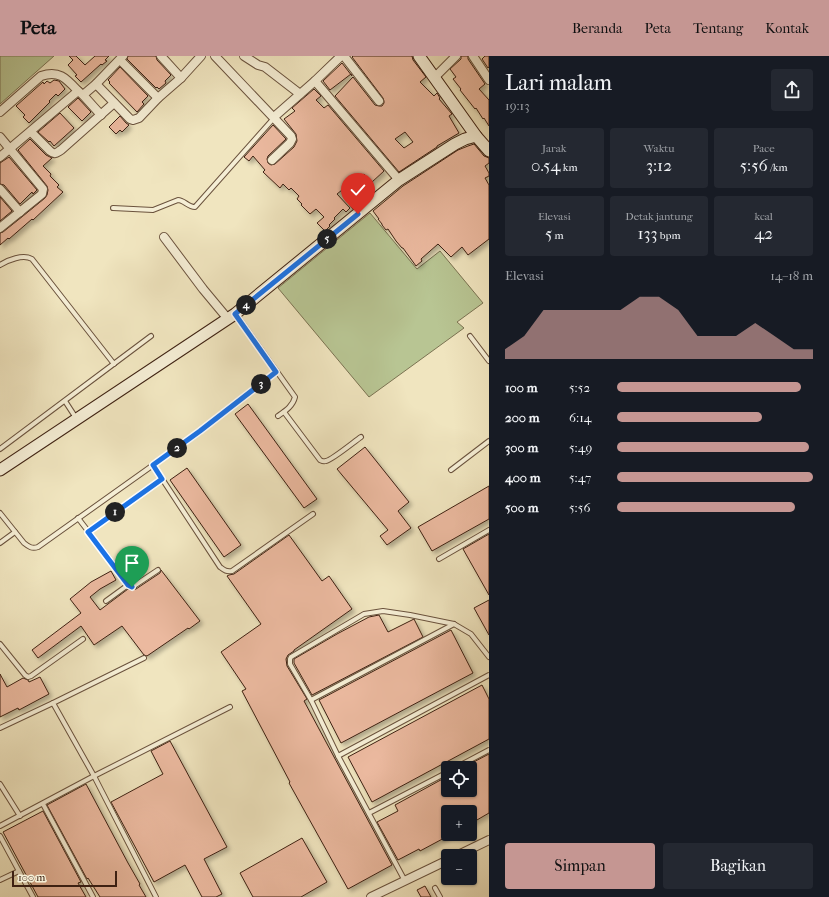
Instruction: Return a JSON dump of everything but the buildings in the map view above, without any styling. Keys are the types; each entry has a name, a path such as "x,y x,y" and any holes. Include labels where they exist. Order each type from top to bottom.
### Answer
{"street":[{"path":"160,56 180,78"},
{"path":"96,84 130,118 136,120 142,116 158,98 201,56"},
{"path":"215,56 291,136 292,139 290,143 272,160"},
{"path":"244,56 258,65 265,67 300,94"},
{"path":"274,118 342,56 379,100"},
{"path":"419,56 476,136 489,151"},
{"path":"434,78 456,56"},
{"path":"473,56 488,78"},
{"path":"0,157 81,93 96,84 122,58 158,98"},
{"path":"0,112 40,76 48,74 65,77 101,115"},
{"path":"315,81 399,180"},
{"path":"31,132 53,154 55,154 114,102"},
{"path":"0,470 232,316 399,180 455,144 476,136"},
{"path":"0,137 43,189 42,194 0,228"},
{"path":"0,189 20,212"},
{"path":"164,237 203,288 232,316"},
{"path":"470,849 489,840"},
{"path":"371,897 441,863"}],"lane":[{"path":"113,208 153,210 178,200 195,207 274,118"},
{"path":"0,265 11,260 24,257 32,259 114,364"},
{"path":"232,316 293,394 294,400 288,409 278,416"},
{"path":"0,449 151,336"},
{"path":"470,336 489,361"},
{"path":"0,513 28,547 38,547 200,431 276,372"},
{"path":"65,401 77,418"},
{"path":"284,412 320,460 323,461 331,458 360,437"},
{"path":"451,470 489,441"},
{"path":"153,465 220,567 228,572 232,571 313,514"},
{"path":"88,532 162,479"},
{"path":"78,518 131,587 158,570"},
{"path":"439,559 489,530"},
{"path":"0,543 15,532"},
{"path":"106,601 128,585"},
{"path":"405,881 338,756 311,700 290,664 290,659 364,614 383,611 454,624 471,634 489,657"},
{"path":"311,700 454,624"},
{"path":"0,644 28,677 83,639"},
{"path":"0,728 144,658"},
{"path":"338,756 489,675"},
{"path":"53,703 94,776 156,897"},
{"path":"0,826 94,776 230,707"},
{"path":"469,761 489,750"},
{"path":"369,813 441,776"},
{"path":"0,784 20,816"},
{"path":"43,804 93,897"},
{"path":"0,836 33,897"},
{"path":"0,880 19,871"},
{"path":"435,888 440,897"}],"green space":[{"path":"0,56 54,56 0,104"},
{"path":"370,213 417,269 440,251 483,303 457,322 464,328 369,397 278,288"}],"route":[{"path":"132,587 128,585 88,532 162,479 153,465 200,431 276,372 235,314 358,214"}]}
